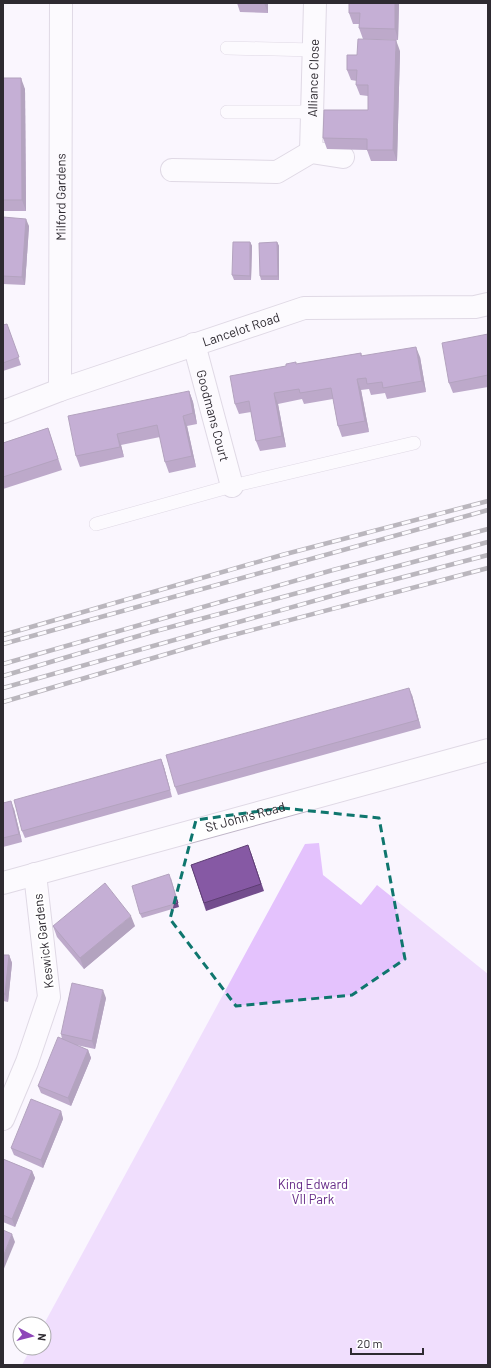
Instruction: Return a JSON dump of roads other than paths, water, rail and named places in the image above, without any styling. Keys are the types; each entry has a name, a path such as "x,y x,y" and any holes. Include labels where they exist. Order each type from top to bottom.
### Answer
{"street":[{"name":"Milford Gardens","path":"60,390 61,3"},
{"name":"Alliance Close","path":"311,152 315,3"},
{"path":"172,170 277,172 311,152 343,157"},
{"name":"Lancelot Road","path":"3,412 60,390 304,308 475,307 488,304"},
{"name":"Goodmans Court","path":"194,344 232,486"},
{"name":"St John's Road","path":"3,883 484,755"},
{"name":"Keswick Gardens","path":"3,1119 27,1062 49,997 35,874"}],"lane":[{"path":"227,48 314,50"},
{"path":"227,112 312,112"},
{"path":"96,524 232,486 414,443"}],"railway":[{"path":"3,635 282,555 488,501"},
{"path":"3,644 488,510"},
{"path":"3,664 333,570 488,529"},
{"path":"3,676 152,632 488,542"},
{"path":"3,688 346,592 488,555"},
{"path":"3,702 218,639 488,568"}],"park label":[{"name":"King Edward VII Park","path":"313,1192"}]}
